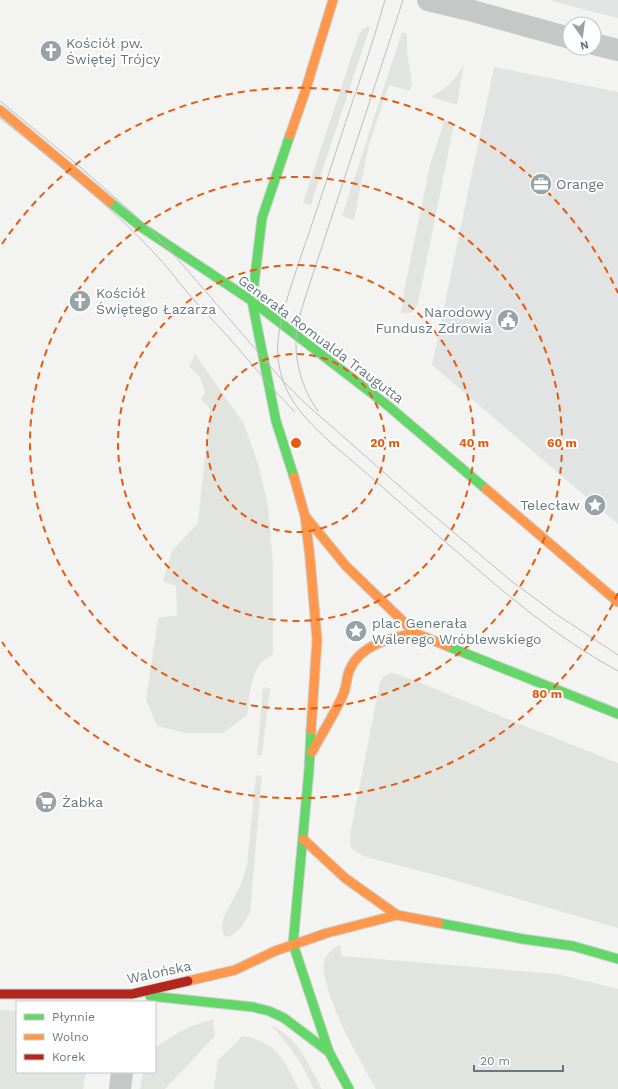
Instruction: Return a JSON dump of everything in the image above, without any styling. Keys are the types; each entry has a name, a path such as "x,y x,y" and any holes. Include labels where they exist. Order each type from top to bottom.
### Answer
{"main road":[{"path":"333,0 304,95 262,218 252,302 276,421 300,496 304,516 310,558 317,640 303,839 293,944 329,1052 349,1089"},
{"name":"Generała Romualda Traugutta","path":"0,110 141,227 252,302 387,405 618,602"},
{"path":"304,516 346,566 415,633 618,714"},
{"path":"309,758 344,694 352,666 357,658 367,650 388,639 415,633"},
{"path":"303,839 345,878 397,915 523,939 573,946 618,959"},
{"path":"293,944 327,933 397,915"},
{"name":"Walońska","path":"0,994 132,998 235,970 274,951 293,944"},
{"path":"132,998 254,1007 269,1011 284,1018 329,1052"}],"street":[{"path":"428,0 562,36"},
{"path":"602,46 618,50"},
{"path":"120,1089 122,1073"}],"shaded area":[{"path":"549,0 618,0 618,18 563,4"},
{"path":"367,27 370,27 311,205 303,203 359,34"},
{"path":"402,32 407,34 407,52 412,83 410,91 389,85 368,148 354,220 342,216"},
{"path":"464,64 457,105 431,97 450,83"},
{"path":"494,67 618,92 618,524 432,365"},
{"path":"445,120 454,124 418,303 412,312 401,313 404,291 430,165"},
{"path":"195,354 244,424 259,467 268,505 273,564 273,655 262,662 252,680 247,715 223,733 186,733 157,726 146,700 158,618 177,615 176,586 163,581 172,551 198,523 210,409 201,399 205,393 200,377 189,367"},
{"path":"391,673 416,681 618,763 618,928 443,877 363,856 351,848 351,830 380,682 384,676"},
{"path":"263,687 270,688 262,755 257,756"},
{"path":"256,775 262,776 250,912 241,927 228,937 224,936 222,930 223,919 241,884 247,865"},
{"path":"338,945 340,945 342,956 557,974 618,989 618,1089 376,1089 344,1030 333,1005 326,981 324,970 325,959"},
{"path":"0,1010 16,1011 16,1073 86,1073 83,1089 0,1089"},
{"path":"215,1019 213,1022 215,1036 165,1089 140,1089 143,1073 156,1073 156,1047 170,1037 199,1024"},
{"path":"271,1025 291,1039 300,1050 322,1089 314,1089 300,1062"},
{"path":"245,1036 258,1040 273,1048 280,1055 299,1089 214,1089 218,1060 241,1037"}],"tram line":[{"path":"385,0 369,53 283,313 279,335 278,358 284,384 289,395 303,415 321,434 440,537 509,596 544,623 580,648 618,671"},
{"path":"318,411 307,392 297,361 296,340 298,324 308,289 403,0"},
{"path":"0,101 79,166 147,226 169,249 283,381 305,403 405,491 510,580 556,614 618,655"},
{"path":"0,118 81,184 139,237 295,412"}],"traffic: fast":[{"path":"290,135 262,218 252,301 276,421 294,477"},
{"path":"110,202 141,227 252,301 387,405 486,489"},
{"path":"447,646 618,714"},
{"path":"311,730 309,770 293,944 329,1052 349,1089"},
{"path":"439,923 523,939 573,946 618,959"},
{"path":"150,996 253,1007 269,1011 284,1018 329,1052"}],"traffic: slow":[{"path":"290,135 333,0"},
{"path":"0,110 110,202"},
{"path":"294,477 305,516 317,640 311,730"},
{"path":"486,489 618,602"},
{"path":"305,516 346,566 415,633 447,646"},
{"path":"312,752 336,710 343,695 350,669 355,660 369,648 387,640 415,633"},
{"path":"303,839 345,878 397,915"},
{"path":"188,981 235,970 275,951 327,933 397,915 439,923"}],"traffic: jam":[{"path":"0,994 132,994 188,981"}],"place":[{"name":"Kościół pw. Świętej Trójcy","path":"51,51"},
{"name":"Orange","path":"541,184"},
{"name":"Kościół Świętego Łazarza","path":"80,301"},
{"name":"Narodowy Fundusz Zdrowia","path":"508,320"},
{"name":"Telecław","path":"595,505"},
{"name":"plac Generała Walerego Wróblewskiego","path":"356,631"},
{"name":"Żabka","path":"46,802"}]}
